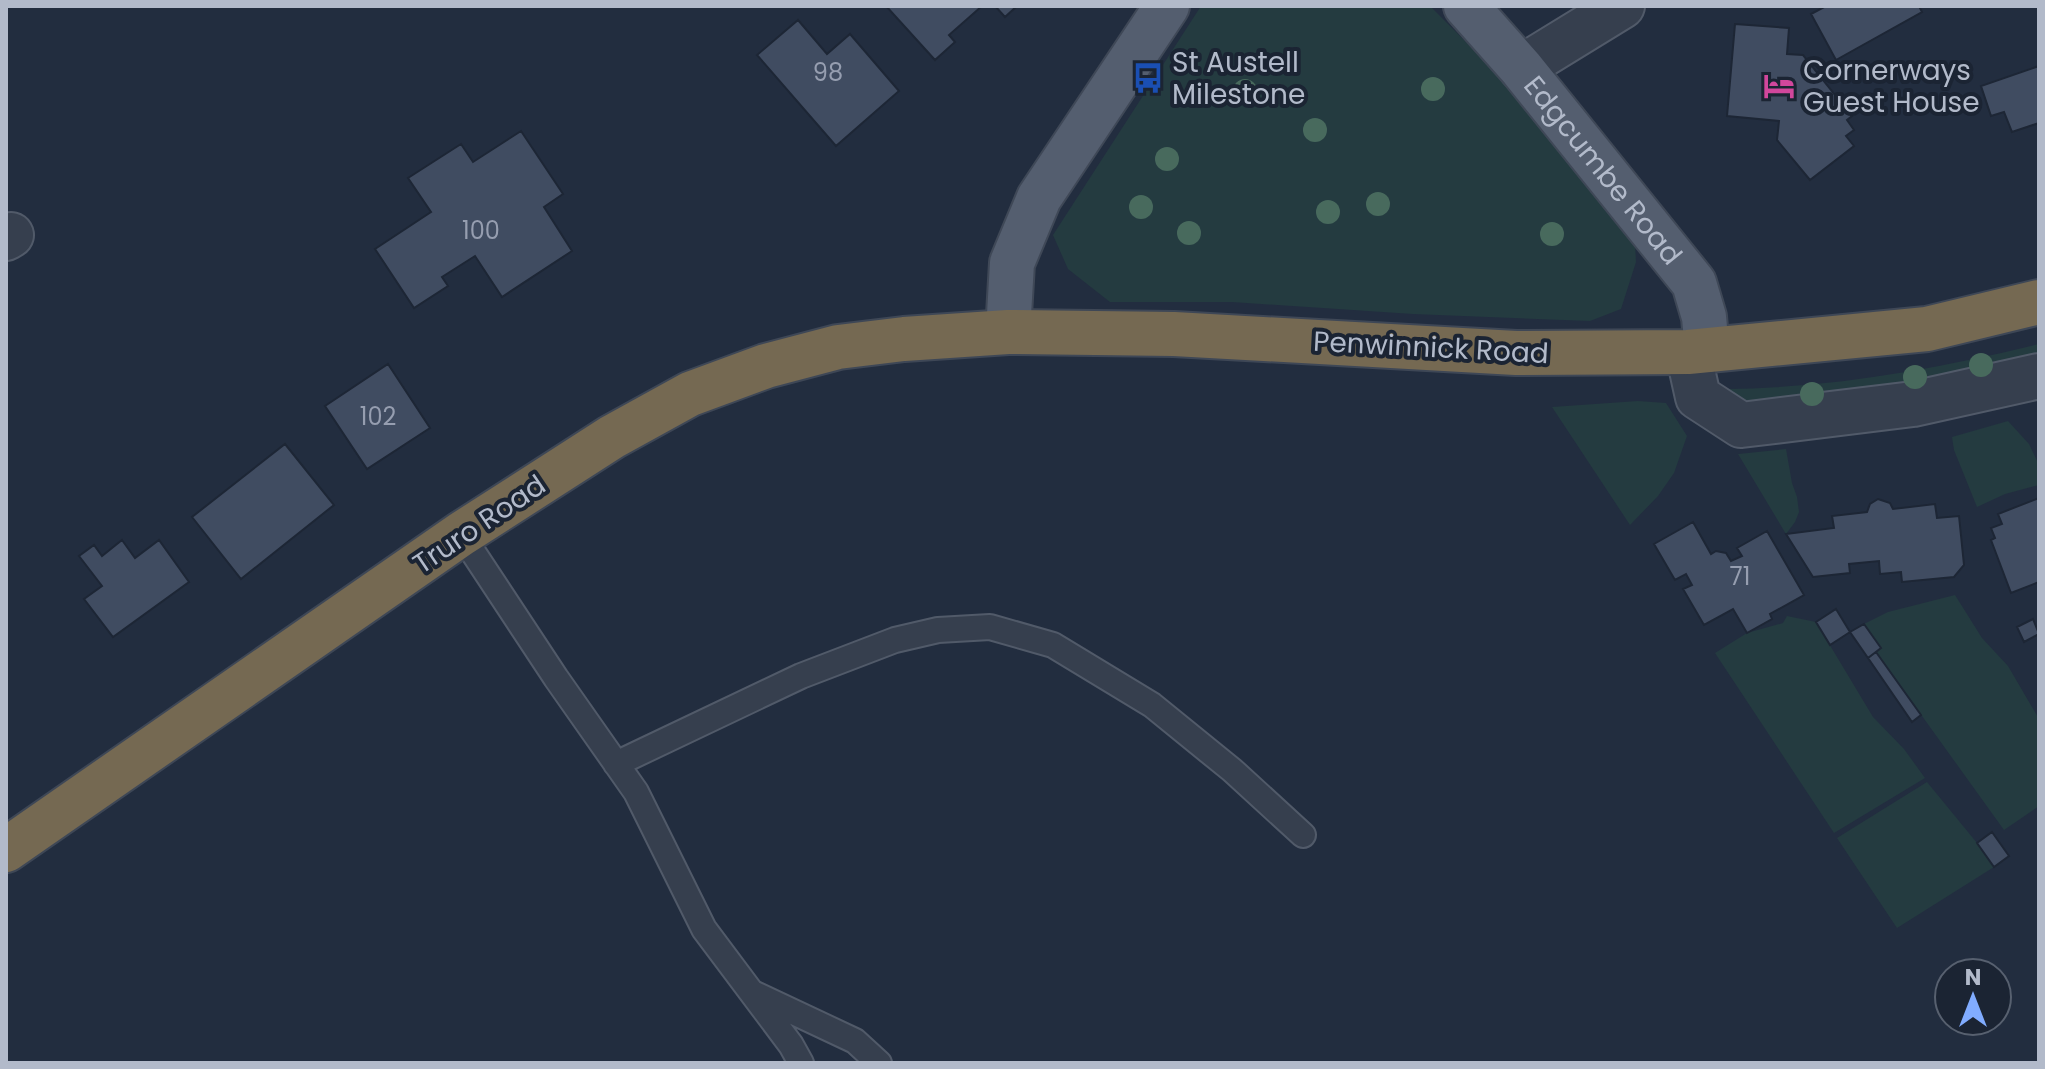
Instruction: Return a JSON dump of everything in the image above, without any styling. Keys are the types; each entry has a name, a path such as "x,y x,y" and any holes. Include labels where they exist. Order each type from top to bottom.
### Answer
{"highway":[{"name":"Penwinnick Road","path":"1174,334 1516,353 1698,351 1927,329 2039,302"},
{"name":"Truro Road","path":"6,850 461,534 612,437 690,394 766,366 838,347 1008,332 1174,334"}],"main road":[{"path":"1008,332 1012,263 1039,198 1167,6"},
{"name":"Edgcumbe Road","path":"1466,6 1521,68 1694,283 1704,317 1698,351"}],"street":[{"path":"1521,68 1622,6"},
{"path":"1698,351 1698,397 1741,425 1913,404 2039,376"}],"lane":[{"path":"461,534 636,792 704,929 791,1045 801,1063"},
{"path":"616,764 801,676 895,640 938,630 990,627 1053,645 1152,705 1232,770 1303,835"},
{"path":"751,992 855,1041 879,1063"}],"green space":[{"path":"1201,6 1430,6 1483,59 1634,225 1636,262 1621,309 1590,321 1232,302 1110,302 1068,269 1053,235"},
{"path":"2039,344 2039,358 1987,371 1748,408 1726,389 1805,385 1884,376"},
{"path":"1638,401 1666,403 1687,436 1674,473 1658,496 1630,525 1552,407"},
{"path":"2008,421 2029,444 2039,465 2039,485 2005,494 1977,507 1954,450 1952,437"},
{"path":"1786,449 1799,512 1786,534 1738,454"},
{"path":"1955,595 1982,638 2008,666 2039,719 2039,806 2004,830 1876,652 1881,648 1864,624 1888,612"},
{"path":"1787,616 1816,622 1873,717 1904,749 1925,778 1834,833 1715,653 1747,633 1783,623"},
{"path":"1927,782 1994,867 1897,928 1837,838"}],"building":[{"path":"886,6 982,6 949,35 955,42 935,60"},
{"path":"995,6 1017,6 1005,17"},
{"path":"1826,6 1919,6 1922,12 1836,60 1811,14"},
{"path":"798,20 827,54 850,34 899,91 836,146 757,55"},
{"name":"Cornerways Guest House","path":"1735,24 1789,28 1787,54 1803,55 1852,116 1847,120 1854,130 1846,136 1854,146 1810,180 1777,140 1779,121 1727,116"},
{"path":"2039,66 2039,123 2012,132 2004,112 1991,116 1981,86"},
{"path":"521,131 563,194 544,207 572,251 502,297 475,256 442,277 448,286 414,308 375,249 431,212 408,178 461,144 473,162"},
{"path":"388,364 430,428 367,469 325,406"},
{"path":"285,444 334,505 241,579 192,517"},
{"path":"2039,498 2039,582 2011,593 1991,540 1995,538 1991,528 2002,524 1998,514"},
{"path":"1878,499 1890,503 1893,509 1935,504 1937,518 1959,516 1964,565 1954,577 1902,582 1901,572 1880,574 1879,561 1849,564 1850,573 1813,577 1786,534 1834,528 1832,516 1867,512 1870,504"},
{"path":"1693,522 1711,554 1716,551 1726,553 1731,561 1742,556 1737,548 1767,531 1804,595 1770,614 1772,619 1747,633 1733,609 1704,625 1683,589 1692,585 1686,574 1675,580 1654,544"},
{"path":"122,540 135,558 159,540 189,582 113,637 84,599 102,586 79,556 94,545 102,556"},
{"path":"1836,609 1850,632 1830,645 1816,622"},
{"path":"2033,619 2039,634 2024,642 2017,627"},
{"path":"1864,624 1881,648 1868,658 1850,632"},
{"path":"1876,652 1921,715 1912,722 1868,658"},
{"path":"1992,832 2009,856 1994,867 1977,843"}],"place":[{"name":"St Austell Milestone","path":"1148,78"},
{"name":"Cornerways Guest House","path":"1779,86"}]}
